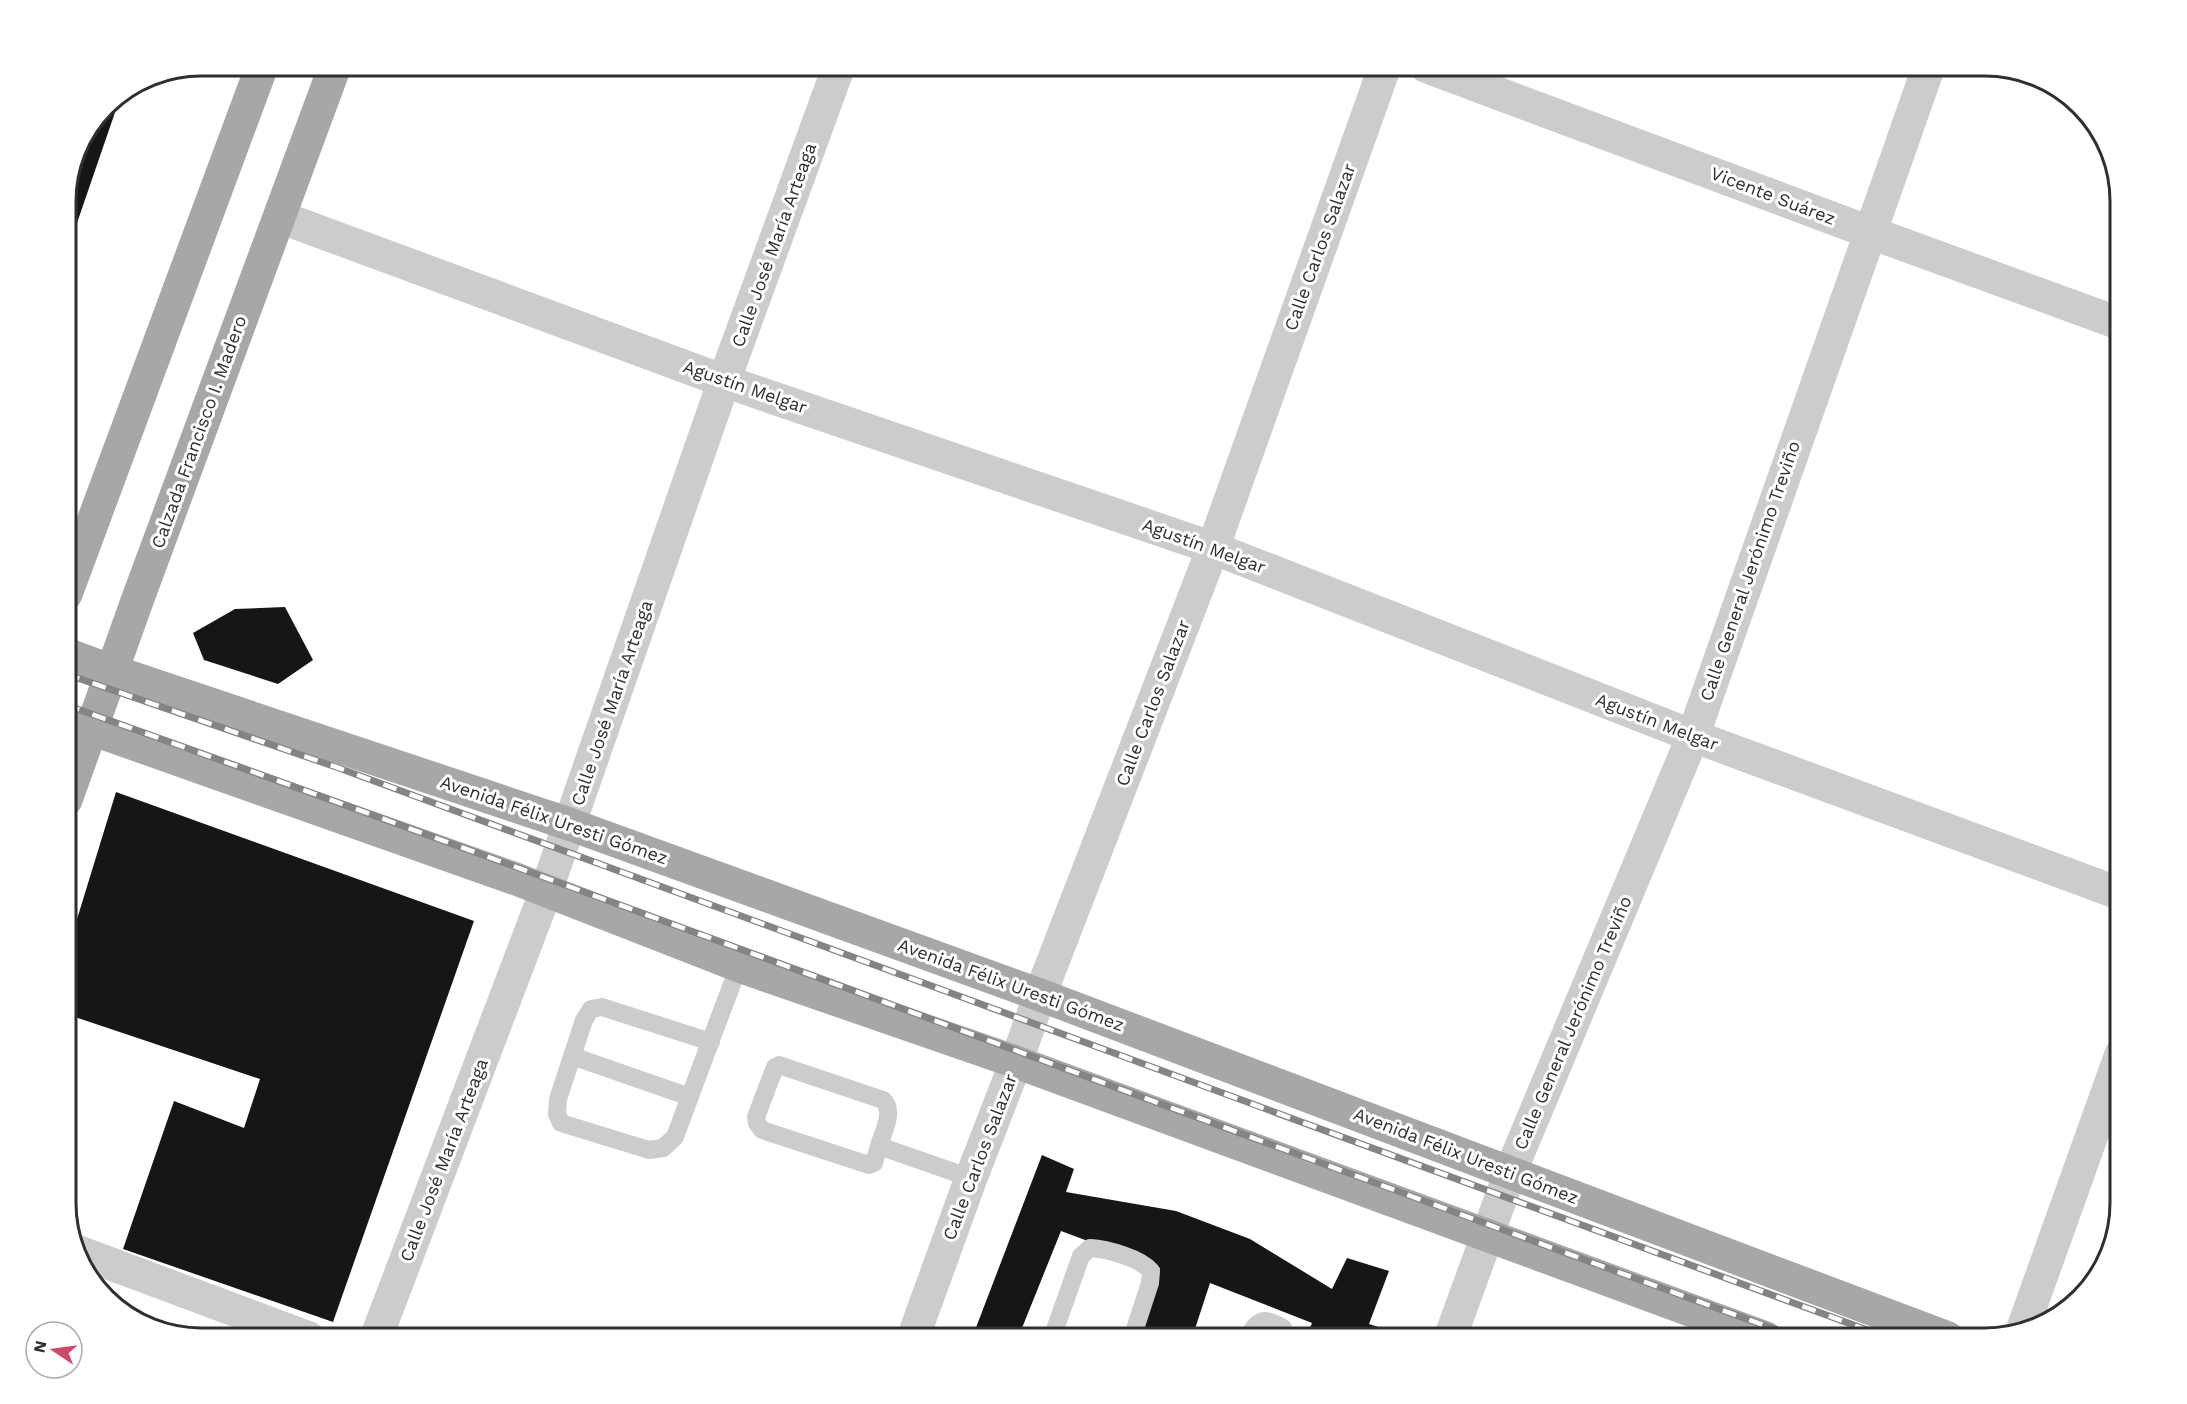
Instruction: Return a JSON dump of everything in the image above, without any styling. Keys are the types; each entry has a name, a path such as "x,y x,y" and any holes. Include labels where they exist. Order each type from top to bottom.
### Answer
{"main road":[{"path":"77,564 258,76"},
{"name":"Calzada Francisco I. Madero","path":"79,724 112,671 331,76"},
{"name":"Avenida Félix Uresti Gómez","path":"77,658 569,824 746,888 1040,995 1921,1328"},
{"path":"79,724 546,891 739,966 1016,1062 1739,1328"}],"street":[{"name":"Calle José María Arteaga","path":"380,1328 546,891 724,381 835,76"},
{"name":"Calle Carlos Salazar","path":"917,1328 1040,995 1213,548 1381,76"},
{"name":"Vicente Suárez","path":"1452,76 2110,320"},
{"name":"Calle General Jerónimo Treviño","path":"1454,1328 1510,1173 1693,736 1925,76"},
{"name":"Agustín Melgar","path":"280,217 724,381 1213,548 1693,736 2110,890"},
{"path":"2025,1321 2110,1085"},
{"path":"89,1256 282,1328"}],"lane":[{"path":"711,1042 602,1007 591,1009 584,1020 558,1099 557,1114 561,1123 649,1150 663,1148 675,1137 711,1042 739,966"},
{"path":"572,1056 690,1097"},
{"path":"779,1065 883,1100 888,1105 889,1111 879,1146 874,1163 869,1165 762,1130 756,1117 775,1067 779,1065"},
{"path":"879,1146 971,1178"},
{"path":"1056,1328 1081,1256 1090,1248 1102,1249 1146,1265 1151,1271 1150,1283 1135,1328"},
{"path":"1252,1328 1262,1321 1271,1321 1283,1328"}],"building":[{"path":"116,111 77,223 78,185 86,154 102,125"},
{"path":"285,607 313,660 278,684 204,660 193,633 235,609"},
{"path":"116,792 474,921 333,1322 123,1249 174,1101 244,1128 260,1079 77,1018 77,919"},
{"path":"1042,1155 1074,1169 1066,1192 1176,1211 1250,1239 1332,1289 1347,1258 1389,1271 1369,1324 1381,1328 1310,1328 1312,1323 1210,1283 1195,1328 1140,1328 1160,1268 1061,1231 1022,1328 976,1328"}],"railway":[{"path":"77,678 336,767 1862,1328"},
{"path":"77,709 500,861 1772,1328"}]}
